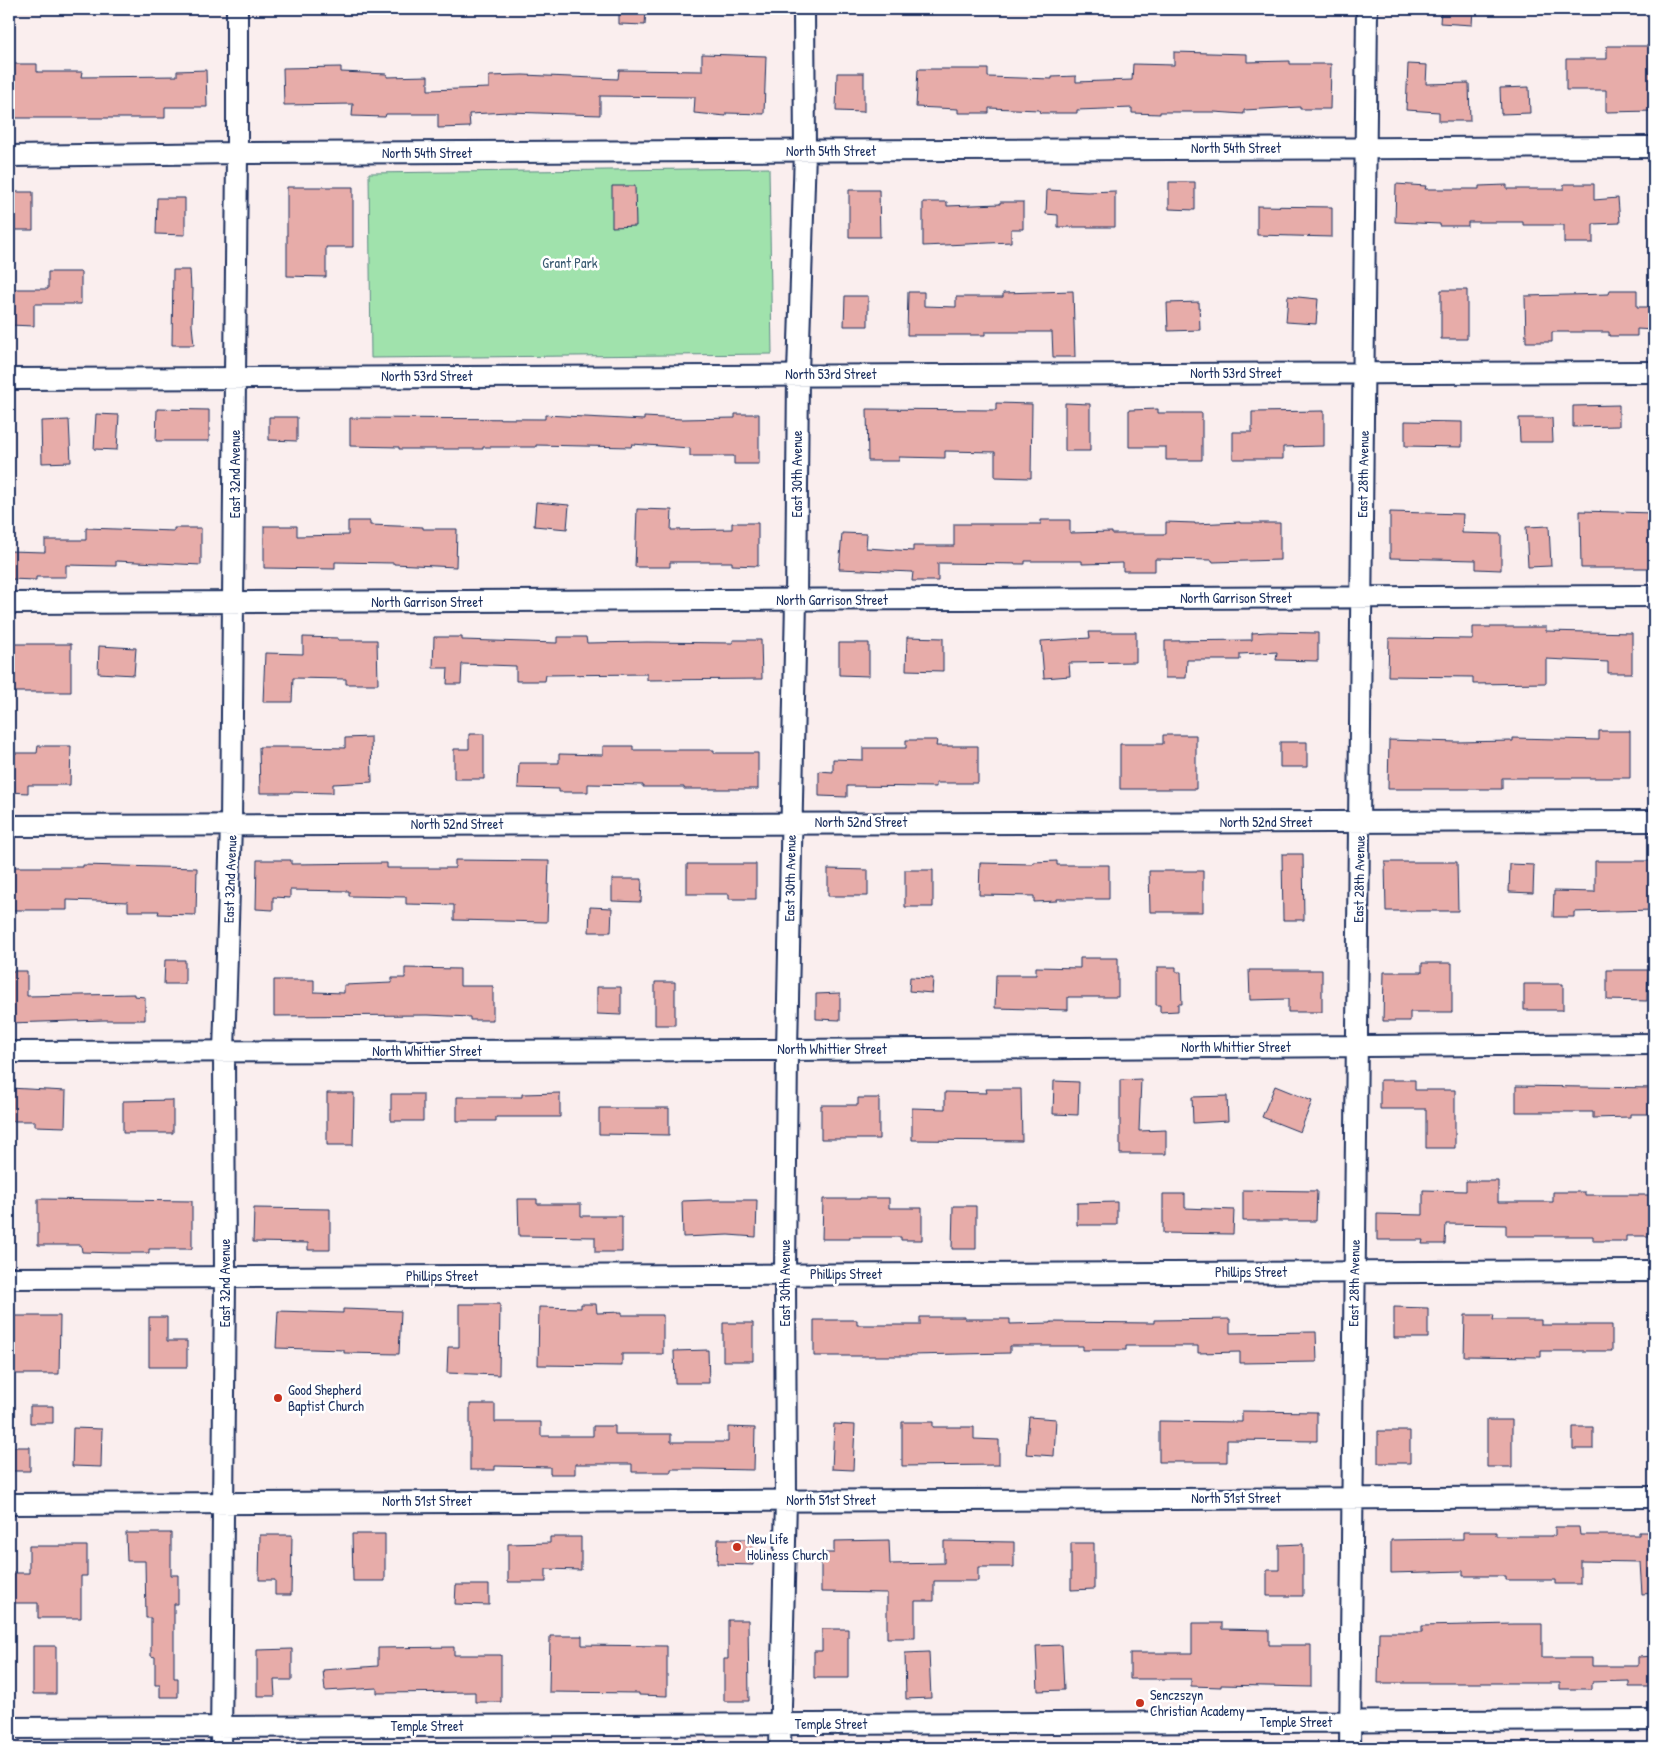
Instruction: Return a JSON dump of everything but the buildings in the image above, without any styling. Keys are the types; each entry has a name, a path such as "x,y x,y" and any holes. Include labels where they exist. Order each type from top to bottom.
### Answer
{"street":[{"name":"East 32nd Avenue","path":"221,1748 225,1278 224,1052 231,825 234,603 237,9"},
{"name":"East 30th Avenue","path":"780,1748 786,1500 785,1274 787,1050 796,600 798,374 805,152 804,9"},
{"name":"East 28th Avenue","path":"1350,1748 1367,9"},
{"name":"North 54th Street","path":"9,156 237,153 1654,147"},
{"name":"North 53rd Street","path":"9,379 798,374 1654,372"},
{"name":"North Garrison Street","path":"9,603 1654,596"},
{"name":"North 52nd Street","path":"9,826 1654,820"},
{"name":"North Whittier Street","path":"9,1052 787,1050 1654,1044"},
{"name":"Phillips Street","path":"9,1278 1654,1271"},
{"name":"North 51st Street","path":"9,1504 1654,1497"},
{"name":"Temple Street","path":"9,1728 1654,1720"}],"green space":[{"name":"Grant Park","path":"769,168 772,354 371,358 369,173"}],"place":[{"name":"Good Shepherd Baptist Church","path":"278,1398"},
{"name":"New Life Holiness Church","path":"737,1547"},
{"name":"Senczszyn Christian Academy","path":"1140,1703"}]}
